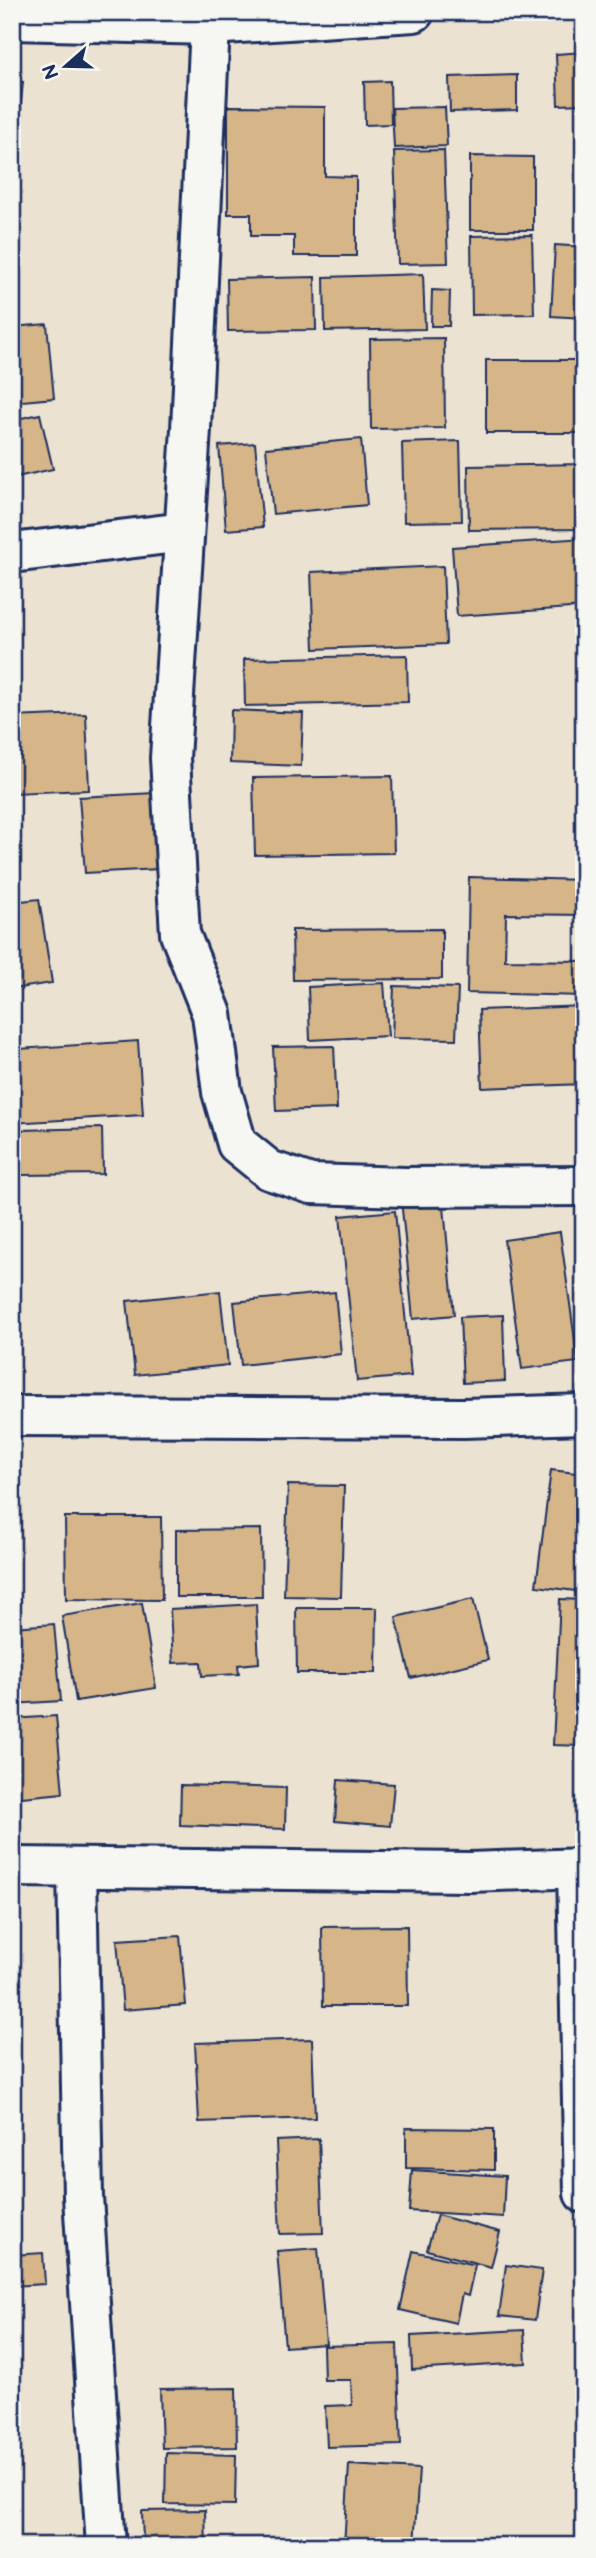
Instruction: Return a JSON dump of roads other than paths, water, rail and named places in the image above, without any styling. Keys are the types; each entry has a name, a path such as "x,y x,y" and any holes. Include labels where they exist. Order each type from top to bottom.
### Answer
{"street":[{"path":"12,20 52,15 210,25 414,12"},
{"path":"210,25 170,758 180,934 212,1014 222,1092 237,1144 269,1170 311,1184 405,1187 584,1186"},
{"path":"12,553 184,532"},
{"path":"12,1416 464,1418 584,1414"},
{"path":"12,1867 470,1872 581,1868 584,2193"},
{"path":"77,1868 83,2197 106,2546"}]}
